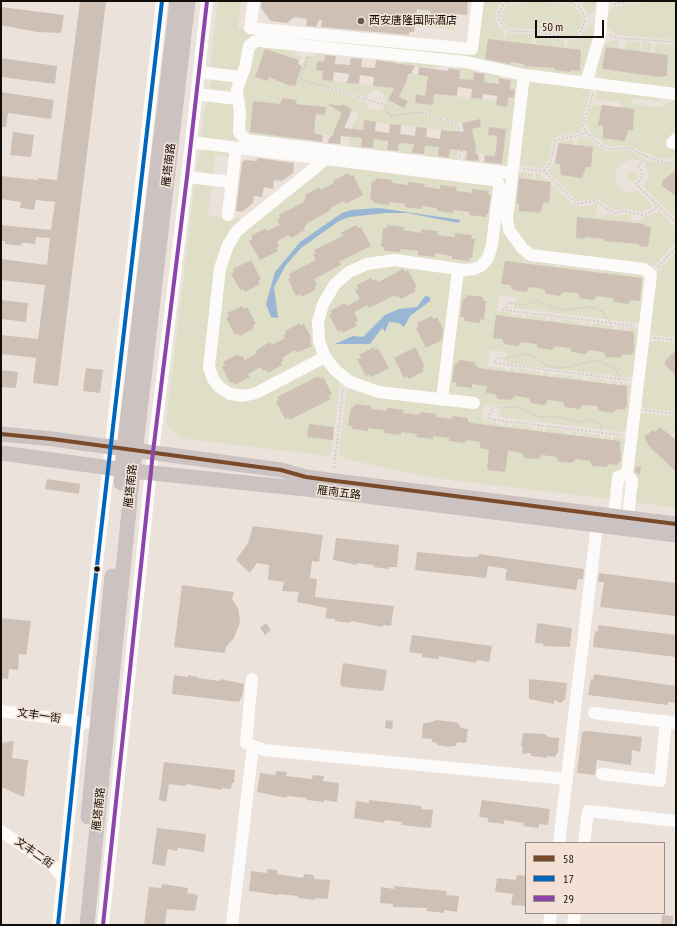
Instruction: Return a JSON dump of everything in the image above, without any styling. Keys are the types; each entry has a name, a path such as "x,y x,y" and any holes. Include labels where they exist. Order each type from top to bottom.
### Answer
{"main road":[{"name":"雁塔南路","path":"87,925 121,469 177,1"},
{"name":"雁塔南路","path":"155,177 188,1"},
{"path":"1,434 153,452 281,470 306,477 333,481 676,524"},
{"name":"雁南五路","path":"1,453 151,473 334,492 676,535"},
{"name":"雁塔南路","path":"78,925 102,725"}],"street":[{"path":"124,449 155,177 162,1"},
{"path":"103,925 153,452 207,1"},
{"path":"254,1 250,28 472,49 478,1"},
{"path":"591,83 607,3"},
{"path":"513,170 459,166 246,140 239,132 240,112 237,89 240,77 246,67 249,46 256,41 466,62 524,75 676,94"},
{"path":"199,72 240,77"},
{"path":"524,75 507,225 522,248 527,253 534,256 644,269 649,272 651,277 627,474 632,480 621,517"},
{"path":"196,94 238,99"},
{"path":"191,142 496,180 499,188 493,241 489,254 484,263 478,268 468,270 458,270 388,260 367,264 349,272 332,288 321,310 318,334 325,356 335,370 344,378 373,390 474,403"},
{"path":"228,215 236,148"},
{"path":"325,356 256,393 243,396 230,394 219,387 212,379 209,367 220,268 228,244 245,224 326,159"},
{"path":"155,177 232,182"},
{"path":"442,400 458,270"},
{"path":"58,925 64,879 79,722 121,469"},
{"path":"559,842 597,525"},
{"path":"252,679 246,743 264,750 567,779"},
{"name":"文丰一街","path":"1,711 124,728"},
{"path":"594,713 671,722 660,781 602,774"},
{"path":"232,925 253,746"},
{"path":"584,842 588,811 676,821"},
{"name":"文丰二街","path":"1,831 53,866 64,879"},
{"path":"549,925 551,914"},
{"path":"573,925 575,914"}],"path":[{"path":"511,1 504,4 499,12 499,20 504,27 512,31 538,32 569,38 581,31 584,23 584,17 578,6 566,1"},
{"path":"607,3 634,1"},
{"path":"607,33 618,38 676,42"},
{"path":"312,46 300,79 385,106 390,116 421,112 458,126 462,142 459,166"},
{"path":"591,83 583,123 586,132 606,148 628,148 661,162 676,161"},
{"path":"544,171 550,163 556,140 580,135 586,132"},
{"path":"647,156 639,166 642,177 636,184 676,222"},
{"path":"513,170 544,171 577,204 595,200 614,213 625,211 642,214 650,212 658,206"},
{"path":"649,272 657,268 676,248"},
{"path":"611,323 601,311 591,307 564,310 538,301 522,305 509,303 503,310 611,323 676,340"},
{"path":"620,379 618,372 613,366 596,360 558,368 547,366 533,356 522,354 504,359 498,358 494,363 638,382"},
{"path":"333,481 344,378"},
{"path":"603,433 600,424 592,419 578,422 561,417 539,417 518,407 492,408 488,419 603,433 631,436"},
{"path":"635,409 676,414"}],"green space":[{"path":"218,1 241,1 238,28 475,52 482,1 503,1 497,9 495,18 497,24 504,32 503,40 506,40 507,33 533,34 533,44 536,44 538,35 564,41 564,47 567,48 568,42 580,36 589,24 594,26 596,33 584,73 579,76 252,37 245,41 239,69 236,71 213,68 210,64"},
{"path":"582,1 600,1 598,9 591,14 588,14 581,4"},
{"path":"657,1 676,1 676,40 617,35 608,29 607,15 612,8 617,6"},
{"path":"531,2 561,3 574,6 581,15 582,22 580,28 574,34 567,36 539,29 509,28 503,23 501,15 507,5"},
{"path":"418,9 431,11 430,23 455,26 454,30 416,26"},
{"path":"609,41 619,41 619,48 625,49 627,41 640,42 641,52 643,42 651,43 651,52 653,53 656,43 676,45 676,90 602,80 597,74 596,68 603,46"},
{"path":"255,46 296,49 295,55 301,56 298,64 302,66 306,56 315,57 316,51 325,52 324,62 317,62 316,69 323,71 322,80 384,87 388,58 397,59 394,82 407,83 408,74 428,76 425,96 416,94 415,102 432,105 435,87 445,95 497,101 496,105 507,107 509,97 515,98 517,92 508,167 463,161 464,155 467,155 466,160 502,165 506,129 489,127 488,135 497,136 495,156 475,153 476,144 467,143 466,140 472,129 481,127 480,119 458,124 422,110 421,113 456,127 459,142 457,160 449,161 452,131 365,121 363,130 356,129 355,137 362,138 361,150 349,147 351,129 359,113 353,110 344,128 334,127 333,136 314,133 316,114 325,115 326,107 309,105 306,107 306,105 300,104 295,141 250,137 242,130 241,93","holes":["396,84 403,88 399,97 408,101 404,108 388,100","322,85 366,97 371,91 378,90 383,93 386,102 382,109 372,110 368,108 365,101 322,88"]},
{"path":"402,60 438,63 437,69 401,65"},
{"path":"460,66 475,68 473,81 459,79"},
{"path":"486,70 500,73 498,88 491,87 491,83 484,82"},
{"path":"511,75 518,79 517,90 510,89"},
{"path":"213,79 234,82 233,91 211,89 209,86"},
{"path":"535,81 591,89 582,121 581,132 560,136 554,139 551,145 549,160 544,167 541,168 524,166 519,163 528,85"},
{"path":"597,90 664,98 658,101 633,98 632,104 656,107 663,106 676,99 676,132 666,143 673,150 676,149 676,158 661,159 629,146 608,146 592,135 586,124 592,105 616,107 619,116 621,102 596,99"},
{"path":"209,101 233,105 233,132 236,138 241,142 507,177 503,220 524,256 523,263 526,263 526,259 533,260 533,264 535,264 535,260 557,263 557,267 560,267 560,263 567,264 567,268 569,268 569,264 591,267 591,271 594,271 594,267 601,268 601,272 603,273 603,268 625,271 625,275 627,276 628,271 635,272 634,277 636,277 637,272 645,274 640,322 638,323 514,308 516,297 499,295 497,311 512,313 513,317 517,314 522,314 522,318 526,315 546,317 546,321 549,321 551,318 556,319 556,322 560,319 580,322 581,325 584,326 585,322 590,323 590,327 592,327 593,323 614,326 614,329 617,330 618,326 624,327 624,331 626,331 627,327 639,330 633,376 631,378 506,363 507,352 490,350 488,366 506,368 506,372 509,372 510,368 515,369 516,373 518,373 519,369 539,372 540,376 543,376 544,372 549,373 549,377 552,377 553,374 573,376 574,380 577,380 578,377 583,378 583,381 586,381 587,378 607,380 607,384 610,384 612,381 617,382 617,385 619,385 620,382 632,385 626,431 624,432 499,417 500,406 484,405 482,420 499,423 499,426 502,426 504,423 508,424 511,428 513,424 532,427 533,430 536,431 538,427 542,428 543,432 545,432 546,428 566,431 567,435 570,435 572,431 577,432 577,436 579,436 580,432 600,435 601,439 604,439 605,436 610,436 610,440 612,440 613,437 624,438 623,466 616,473 610,499 434,478 345,459 340,456 339,451 346,394 349,389 448,395 463,276 480,270 502,184 203,138 201,133 205,106"},
{"path":"584,136 606,151 628,150 643,157 641,161 632,159 620,164 616,171 615,179 619,187 626,192 638,191 651,203 651,208 641,212 629,209 615,210 597,199 577,201 550,173 549,171 554,162 558,143 573,140 573,152 576,153 578,139"},
{"path":"374,139 388,141 386,154 372,152"},
{"path":"399,143 414,144 412,157 398,155"},
{"path":"425,146 439,147 438,160 423,158"},
{"path":"204,148 231,151 231,157 215,155 213,175 196,173 199,154"},
{"path":"647,160 661,164 676,164 676,218 644,187 649,177 645,165"},
{"path":"325,165 494,183 487,251 475,265 393,257 330,284 318,351 315,358 256,389 243,392 221,385 212,364 224,267 233,241"},
{"path":"630,171 634,171 636,172 636,180 630,181 627,178 627,174"},
{"path":"523,172 533,174 531,188 534,188 536,173 540,174 574,205 583,207 597,204 596,218 598,218 599,215 607,216 608,213 615,216 628,214 632,215 631,222 633,223 634,220 642,221 643,217 660,212 676,228 676,242 657,263 651,266 532,252 510,224 518,173"},
{"path":"195,182 212,184 208,215 244,220 234,230 205,362 229,397 322,365 326,366 340,382 332,450 327,456 179,438 166,422"},
{"path":"676,252 676,338 652,335 650,333 656,274"},
{"path":"406,265 452,274 437,394 380,389 344,374 325,350 322,322 339,285 366,268"},
{"path":"649,342 676,343 676,412 645,408 641,406"},
{"path":"644,413 676,417 676,431 670,437 673,439 676,435 676,508 635,502 631,474 640,414"}],"water":[{"path":"379,208 461,220 458,223 408,213 386,213 349,217 339,221 301,248 286,265 274,287 278,318 271,317 266,304 275,272 300,242 342,213 351,210"},
{"path":"425,296 430,297 430,301 410,316 404,327 399,323 389,322 385,332 382,328 370,344 335,344 353,336 363,337 385,315 399,309 417,307"}],"building":[{"path":"80,1 106,1 58,386 33,383 36,358 1,354 1,335 38,339 45,285 1,280 1,259 47,265 50,238 36,237 35,244 21,243 21,246 5,244 5,241 1,241 1,225 51,230 55,202 36,200 34,210 20,208 21,202 1,199 1,176 38,180 39,178 57,180"},
{"name":"西安唐隆国际酒店","path":"262,1 468,1 467,15 456,14 455,26 430,23 431,11 417,9 414,32 409,32 409,35 321,27 322,20 319,20 316,27 306,26 307,19 294,17 287,23 271,21 261,8"},
{"path":"1,7 64,15 61,33 37,32 1,25"},
{"path":"488,39 581,50 580,71 571,70 571,72 554,70 555,68 524,66 524,64 510,62 510,64 485,59"},
{"path":"606,47 668,55 667,76 658,77 604,69 602,68"},
{"path":"265,49 299,60 298,64 302,66 295,86 291,84 290,86 269,77 268,81 255,77"},
{"path":"325,55 336,56 335,64 350,65 351,58 362,59 361,67 375,68 376,60 415,66 411,74 408,74 407,80 399,97 408,101 404,108 388,100 394,88 373,86 374,77 360,75 359,84 347,83 349,74 334,72 333,81 322,80 323,71 316,70 317,61 324,62"},
{"path":"1,58 57,66 55,84 1,77"},
{"path":"419,67 448,71 449,68 460,70 459,79 473,80 474,72 485,74 484,82 499,84 499,78 511,80 510,89 515,90 514,98 509,97 507,107 496,105 497,96 483,94 482,99 471,98 472,89 458,87 457,96 434,94 433,105 415,103 416,94 425,96 428,76 418,75"},
{"path":"1,92 54,100 51,119 8,113 6,127 1,127"},
{"path":"283,98 297,100 296,104 326,107 325,115 316,114 314,133 323,135 322,142 250,132 253,101 280,104"},
{"path":"327,104 342,106 342,104 352,109 344,128 363,130 364,120 376,122 375,131 389,133 390,124 401,125 400,134 415,136 416,127 427,128 426,137 440,139 441,130 464,132 462,123 480,119 481,127 472,129 476,147 475,153 478,154 479,161 466,160 467,151 450,149 449,158 438,156 439,147 425,146 424,154 412,153 414,144 399,143 398,151 387,150 388,141 374,139 373,148 361,147 362,138 341,136 340,144 327,143 331,136 333,136 334,130 342,113"},
{"path":"602,105 634,109 633,130 628,130 625,141 603,138 603,126 598,126"},
{"path":"489,127 506,129 502,164 484,162 485,155 495,156 497,136 488,135"},
{"path":"13,132 34,135 31,157 10,155"},
{"path":"559,143 593,147 591,167 586,167 582,178 561,175 560,164 555,163"},
{"path":"257,158 294,163 293,173 282,181 274,180 273,189 264,187 262,197 254,196 253,203 242,212 236,211 242,162 245,160 257,161"},
{"path":"676,170 676,196 662,186 662,181"},
{"path":"348,173 350,176 353,175 363,195 345,204 344,201 330,208 331,210 306,224 307,225 304,227 305,230 291,238 289,235 277,241 279,246 276,248 278,251 260,260 249,241 253,239 251,236 266,228 267,231 280,225 277,220 280,218 279,215 304,202 303,200 306,198 305,195 319,187 321,190 334,183 333,181"},
{"path":"376,178 392,180 392,183 408,185 408,182 425,184 424,187 440,189 440,185 457,187 456,191 472,193 472,189 489,191 488,195 491,195 488,214 486,214 486,217 469,215 470,212 454,210 453,213 437,211 437,208 422,206 421,209 405,207 405,204 390,202 389,205 373,203 373,200 370,199 372,181 375,181"},
{"path":"519,178 551,182 549,203 544,202 540,213 519,211 517,199"},
{"path":"577,217 644,224 644,226 651,227 648,247 639,246 639,244 604,241 604,239 585,237 585,239 576,238"},
{"path":"356,225 358,228 361,227 371,246 339,262 341,265 314,279 317,285 314,287 316,290 301,297 300,294 296,296 288,279 291,278 289,274 316,260 313,255 316,253 314,250 343,236 341,233"},
{"path":"387,225 404,227 403,230 421,233 421,229 438,231 437,235 455,237 455,233 472,235 471,239 475,239 472,258 469,258 469,261 452,259 452,256 435,253 434,257 418,255 418,251 401,249 400,252 384,251 384,247 381,247 383,228 387,228"},
{"path":"251,260 261,279 258,281 260,284 245,292 243,289 240,290 231,274 234,272 233,269"},
{"path":"505,261 642,278 640,301 631,300 628,304 614,302 612,298 597,296 594,300 580,298 578,293 563,292 560,296 546,294 544,289 530,287 526,292 513,290 510,285 501,284"},
{"path":"403,269 405,272 408,270 417,287 414,288 416,291 401,299 399,296 396,298 395,295 369,308 367,305 354,312 358,321 355,323 357,326 342,333 341,330 338,332 329,315 332,314 330,311 345,303 347,306 360,299 355,290 358,289 357,285 371,278 373,281 376,279 378,282"},
{"path":"467,295 483,297 483,300 486,301 484,320 480,319 480,323 464,321 464,317 460,317 463,298 466,298"},
{"path":"1,300 28,303 26,322 1,319"},
{"path":"242,306 244,309 247,307 256,324 253,325 254,328 240,336 238,333 235,335 226,318 229,316 227,313"},
{"path":"496,315 634,332 634,353 632,353 632,355 623,354 620,358 606,357 604,352 589,350 586,354 572,352 570,348 555,346 552,350 538,348 536,344 521,342 518,346 504,344 502,339 493,338"},
{"path":"432,316 434,319 437,317 443,329 442,340 426,348 416,328 419,326 417,323"},
{"path":"300,323 301,326 304,324 311,337 310,343 312,346 297,353 295,350 282,358 284,360 281,362 282,365 268,373 266,370 263,371 261,367 248,374 250,377 235,385 234,382 230,383 222,367 225,365 223,362 238,354 239,357 242,356 245,360 257,353 256,350 270,342 272,345 285,338 283,335 286,334 285,331"},
{"path":"374,347 375,350 378,348 389,368 371,377 369,374 366,376 357,359 361,358 359,355"},
{"path":"415,347 425,367 422,368 424,371 409,379 407,376 404,378 394,358"},
{"path":"676,350 676,375 665,365 665,361"},
{"path":"459,360 475,362 475,365 478,366 478,368 627,386 627,407 625,407 625,410 616,409 613,413 599,411 597,406 583,405 579,409 565,407 563,402 548,400 545,405 531,403 529,398 515,396 511,400 498,399 495,394 486,393 487,386 472,384 472,388 456,386 456,382 452,382 455,363 458,363"},
{"path":"86,368 103,370 100,393 83,391"},
{"path":"1,370 18,372 16,388 1,387"},
{"path":"319,376 320,379 323,377 332,394 329,396 331,399 289,420 288,417 285,419 276,402 279,400 277,397"},
{"path":"355,404 371,406 371,409 387,411 387,408 404,410 403,413 419,415 420,412 436,414 436,417 451,419 452,416 468,418 468,421 471,423 620,441 621,462 619,462 618,465 609,464 606,467 592,466 590,461 576,459 572,463 559,462 556,457 542,455 538,459 524,458 522,453 508,451 505,472 488,470 489,450 480,448 480,442 466,440 465,443 449,441 449,438 433,436 433,439 416,437 417,434 401,432 401,435 384,433 384,430 368,428 368,431 352,429 352,426 348,426 351,407 354,407"},
{"path":"309,424 334,427 333,440 307,437"},
{"path":"660,427 676,440 676,472 647,444 648,443 645,440 645,436 653,430 655,432"},
{"path":"636,466 641,467 640,474 635,472"},
{"path":"47,479 80,484 79,494 45,489"},
{"path":"253,526 323,535 319,562 312,561 310,578 317,579 315,597 394,606 391,626 383,625 382,627 351,621 350,623 335,621 335,619 325,618 327,608 297,602 299,592 282,591 284,582 268,580 269,565 257,563 250,573 236,560 248,543"},
{"path":"336,538 399,545 397,567 389,567 389,569 373,567 374,565 357,563 356,565 333,560"},
{"path":"417,552 468,557 478,557 479,554 584,569 583,579 578,579 576,590 505,580 507,569 488,566 486,578 415,570"},
{"path":"599,573 676,583 676,616 600,607 604,582 598,582"},
{"path":"182,585 234,592 232,599 238,608 240,622 234,638 226,647 225,653 174,647"},
{"path":"1,618 31,621 26,655 19,654 18,670 9,669 8,679 1,678"},
{"path":"266,623 271,630 265,635 260,628"},
{"path":"537,623 572,628 570,647 543,646 543,644 535,643"},
{"path":"598,625 676,635 676,657 593,647 595,631 598,631"},
{"path":"412,635 492,646 489,662 477,660 476,663 439,656 439,659 422,657 423,654 409,652"},
{"path":"343,663 387,670 384,689 382,691 343,687 340,684"},
{"path":"594,674 676,686 676,703 668,702 668,705 588,695 591,679 593,680"},
{"path":"174,675 188,677 188,675 220,681 220,679 244,684 242,696 239,702 172,694"},
{"path":"529,679 567,683 565,699 561,703 554,700 554,704 529,699"},
{"path":"386,720 393,721 392,729 385,728"},
{"path":"437,720 458,723 461,728 468,729 466,743 457,742 456,746 450,747 437,745 437,743 432,742 432,739 422,738 423,723"},
{"path":"587,731 642,737 640,752 632,750 631,765 597,760 595,775 577,773 582,732"},
{"path":"523,733 545,734 548,737 559,738 558,752 555,757 547,756 547,758 531,756 531,753 522,754 523,747 521,746"},
{"path":"14,741 12,758 28,760 24,797 1,787 1,743"},
{"path":"164,762 235,770 234,783 232,783 231,789 222,788 222,790 186,784 186,786 169,784 166,802 159,800"},
{"path":"276,771 287,772 286,776 312,779 313,775 324,776 323,781 339,783 337,802 307,800 307,798 287,796 287,798 257,792 260,773 276,775"},
{"path":"369,800 421,806 421,809 433,810 431,828 401,825 402,822 385,820 384,823 354,818 356,801 369,803"},
{"path":"482,800 550,809 548,825 539,824 539,828 523,826 524,823 504,820 504,824 488,822 488,818 479,817"},
{"path":"157,828 206,834 204,852 178,848 177,851 168,849 165,866 152,864"},
{"path":"267,869 277,870 277,874 303,878 304,874 314,875 314,879 330,880 328,899 315,898 315,900 298,898 298,896 249,891 251,871 267,873"},
{"path":"517,875 525,876 525,906 511,905 513,894 495,892 497,878 516,880"},
{"path":"162,884 188,888 187,893 198,895 195,911 167,909 165,925 144,925 149,887 161,888"},
{"path":"394,886 447,891 446,895 459,896 457,912 444,910 444,913 427,911 427,908 393,907 393,904 380,903 381,887 394,889"},
{"path":"662,915 673,916 672,925 661,924"}],"transit line":[{"name":"17","path":"58,925 79,722 162,1"},
{"name":"29","path":"103,925 153,452 207,1"},
{"name":"58","path":"1,434 52,439 281,470 306,477 676,524"}],"place":[{"name":"西安唐隆国际酒店","path":"361,21"}]}
